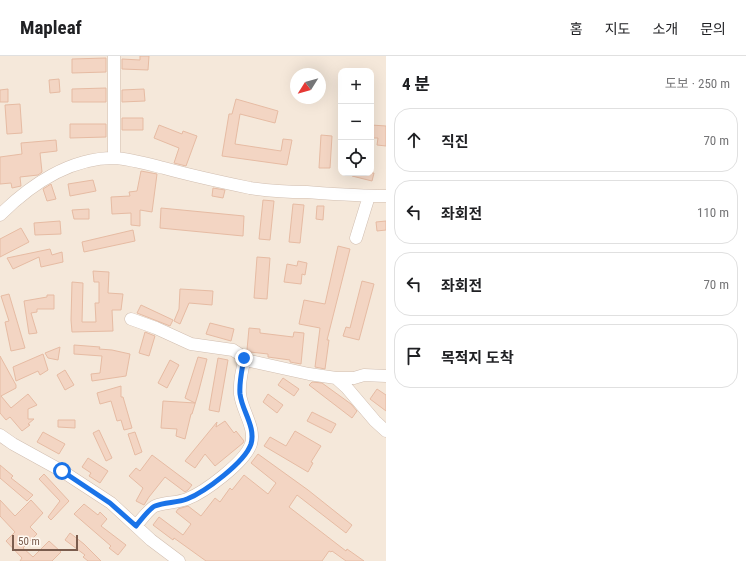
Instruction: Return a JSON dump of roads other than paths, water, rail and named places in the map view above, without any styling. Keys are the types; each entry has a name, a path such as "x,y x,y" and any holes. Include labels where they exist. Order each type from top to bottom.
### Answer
{"street":[{"path":"114,56 114,158"},
{"path":"0,215 17,198 58,172 82,163 114,158 144,162 169,170 252,188 291,192 386,196"},
{"path":"356,238 369,196"},
{"path":"131,319 156,328 191,344 233,350 250,361 309,374 336,378 386,376"},
{"path":"136,526 153,506 187,499 204,490 221,477 247,452 251,444 253,434 240,394 244,358"},
{"path":"336,378 386,431"},
{"path":"0,435 13,444 62,471 110,503 151,540 179,561"}]}
